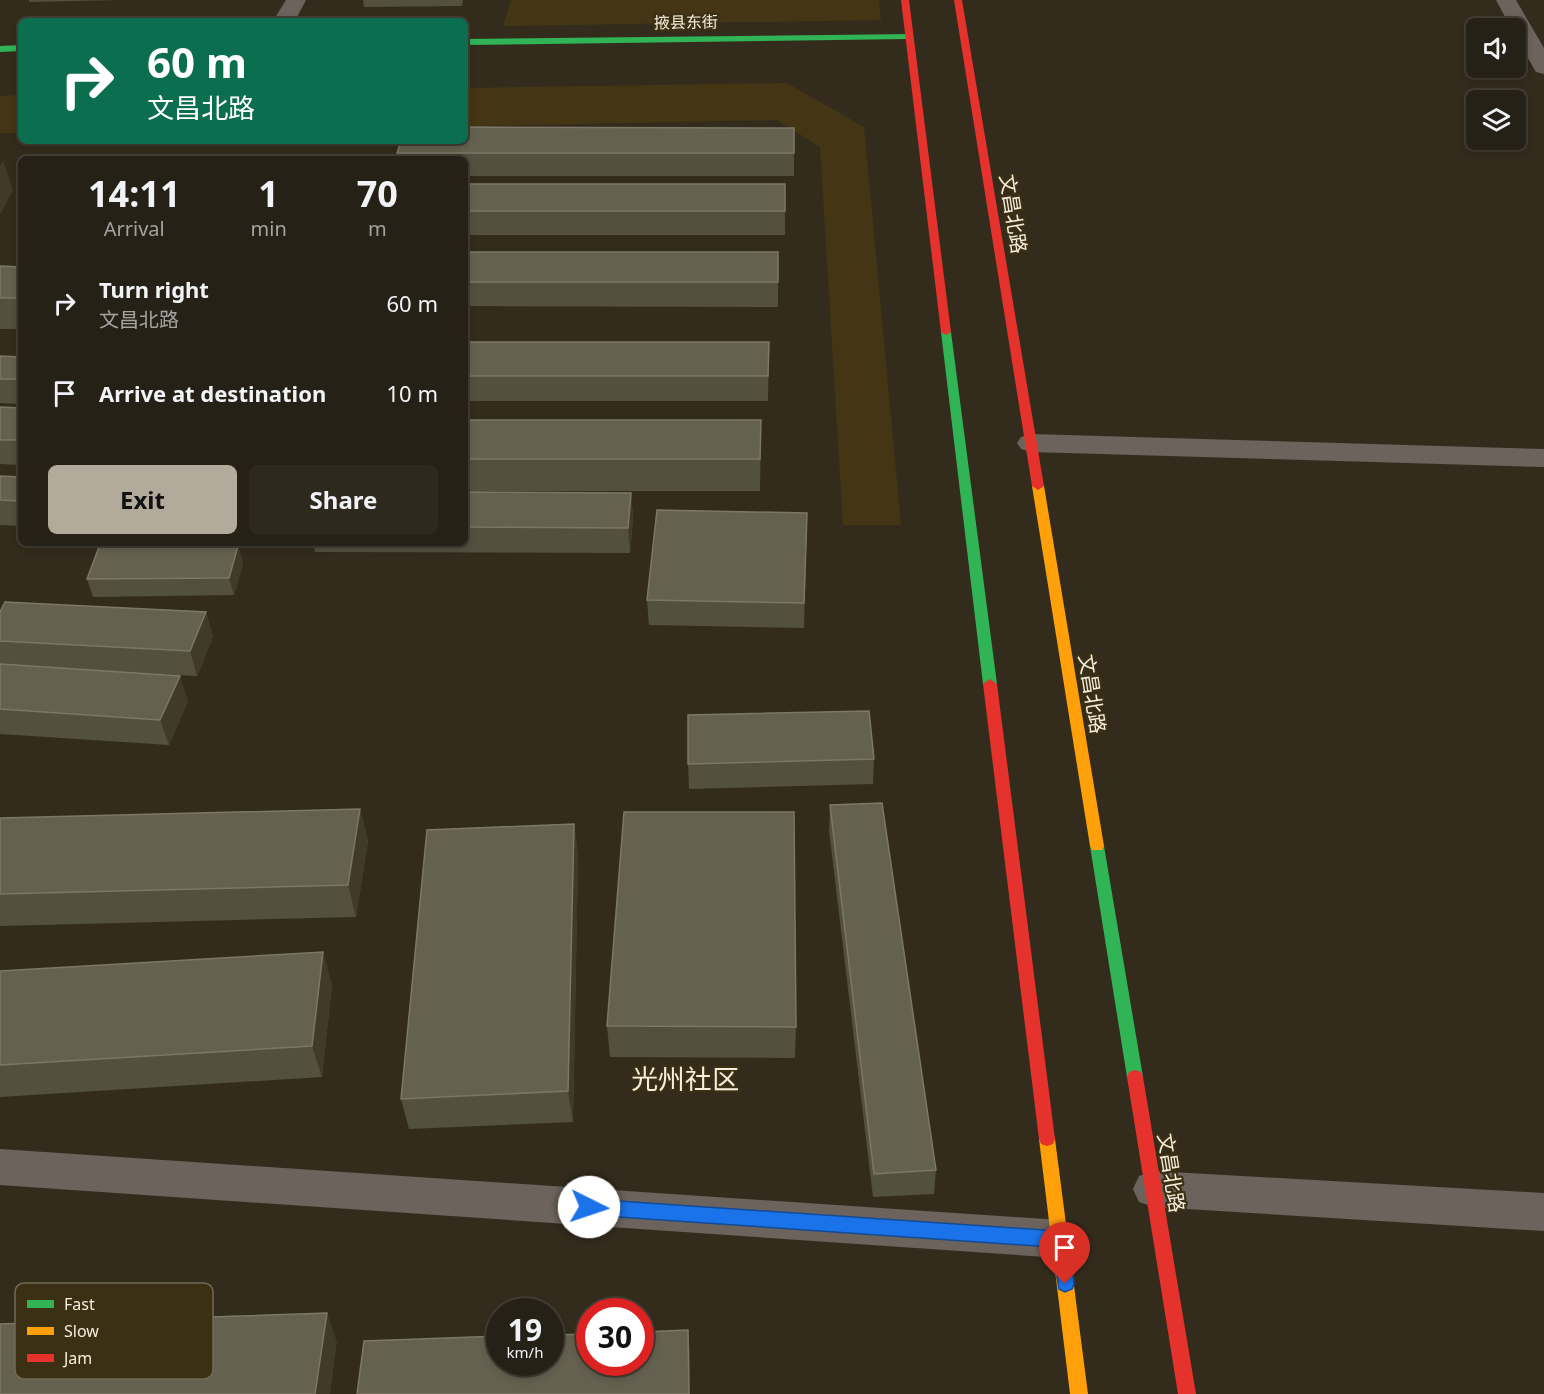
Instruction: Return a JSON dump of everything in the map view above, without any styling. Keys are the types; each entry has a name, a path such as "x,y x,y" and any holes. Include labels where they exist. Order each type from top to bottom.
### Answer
{"main road":[{"path":"904,0 1079,1394"},
{"name":"文昌北路","path":"958,0 1188,1394"},
{"name":"掖县东街","path":"468,42 908,36"},
{"path":"0,49 18,48"}],"street":[{"path":"286,18 296,0"},
{"path":"1506,0 1544,67"},
{"path":"1031,443 1544,458"},
{"path":"0,1167 1060,1239"},
{"path":"1154,1189 1544,1212"}],"shaded area":[{"path":"511,0 879,0 881,20 503,26"},
{"path":"787,83 864,127 901,525 843,525 820,147 777,120 468,126 468,88"},
{"path":"18,95 18,133 0,133 0,96"}],"building":[{"path":"468,127 794,128 794,153 397,153 400,144 468,144"},
{"path":"468,184 785,184 785,211 468,211"},
{"path":"468,252 778,252 778,282 468,282"},
{"path":"0,266 18,267 18,298 0,298"},
{"path":"468,342 769,342 768,376 468,376"},
{"path":"0,356 18,357 18,379 0,379"},
{"path":"0,407 18,408 18,440 0,440"},
{"path":"468,420 761,420 760,459 468,459"},
{"path":"0,476 18,477 18,501 0,500"},
{"path":"468,492 631,493 628,528 468,527"},
{"path":"657,510 807,513 804,603 647,600"},
{"path":"238,546 229,578 87,579 99,547"},
{"path":"5,602 206,612 190,651 0,641 0,612"},
{"path":"0,664 180,676 160,720 0,709"},
{"path":"869,711 874,759 688,764 688,715"},
{"path":"882,803 936,1170 874,1174 830,805"},
{"path":"360,809 348,885 0,894 0,818"},
{"path":"624,812 794,812 796,1027 607,1026"},
{"path":"574,824 568,1091 401,1099 427,830"},
{"path":"323,952 312,1046 0,1065 0,971"},
{"path":"327,1313 315,1394 0,1394 0,1324 15,1323 15,1379 213,1379 213,1317"},
{"path":"688,1330 689,1394 357,1394 364,1341 486,1337 486,1376 564,1376 564,1335 576,1334 576,1376 654,1376 654,1331"}],"traffic: fast":[{"path":"468,42 908,36"},
{"path":"0,49 18,48"},
{"path":"946,332 990,684"},
{"path":"1097,846 1135,1077"}],"traffic: slow":[{"path":"1038,486 1097,846"},
{"path":"1047,1139 1079,1394"}],"traffic: jam":[{"path":"905,0 946,332"},
{"path":"958,0 1038,486"},
{"path":"990,684 1047,1139"},
{"path":"1135,1077 1187,1394"}],"district":[{"name":"光州社区","path":"685,1080"}],"route":[{"path":"589,1207 1060,1239 1065,1284"}]}
